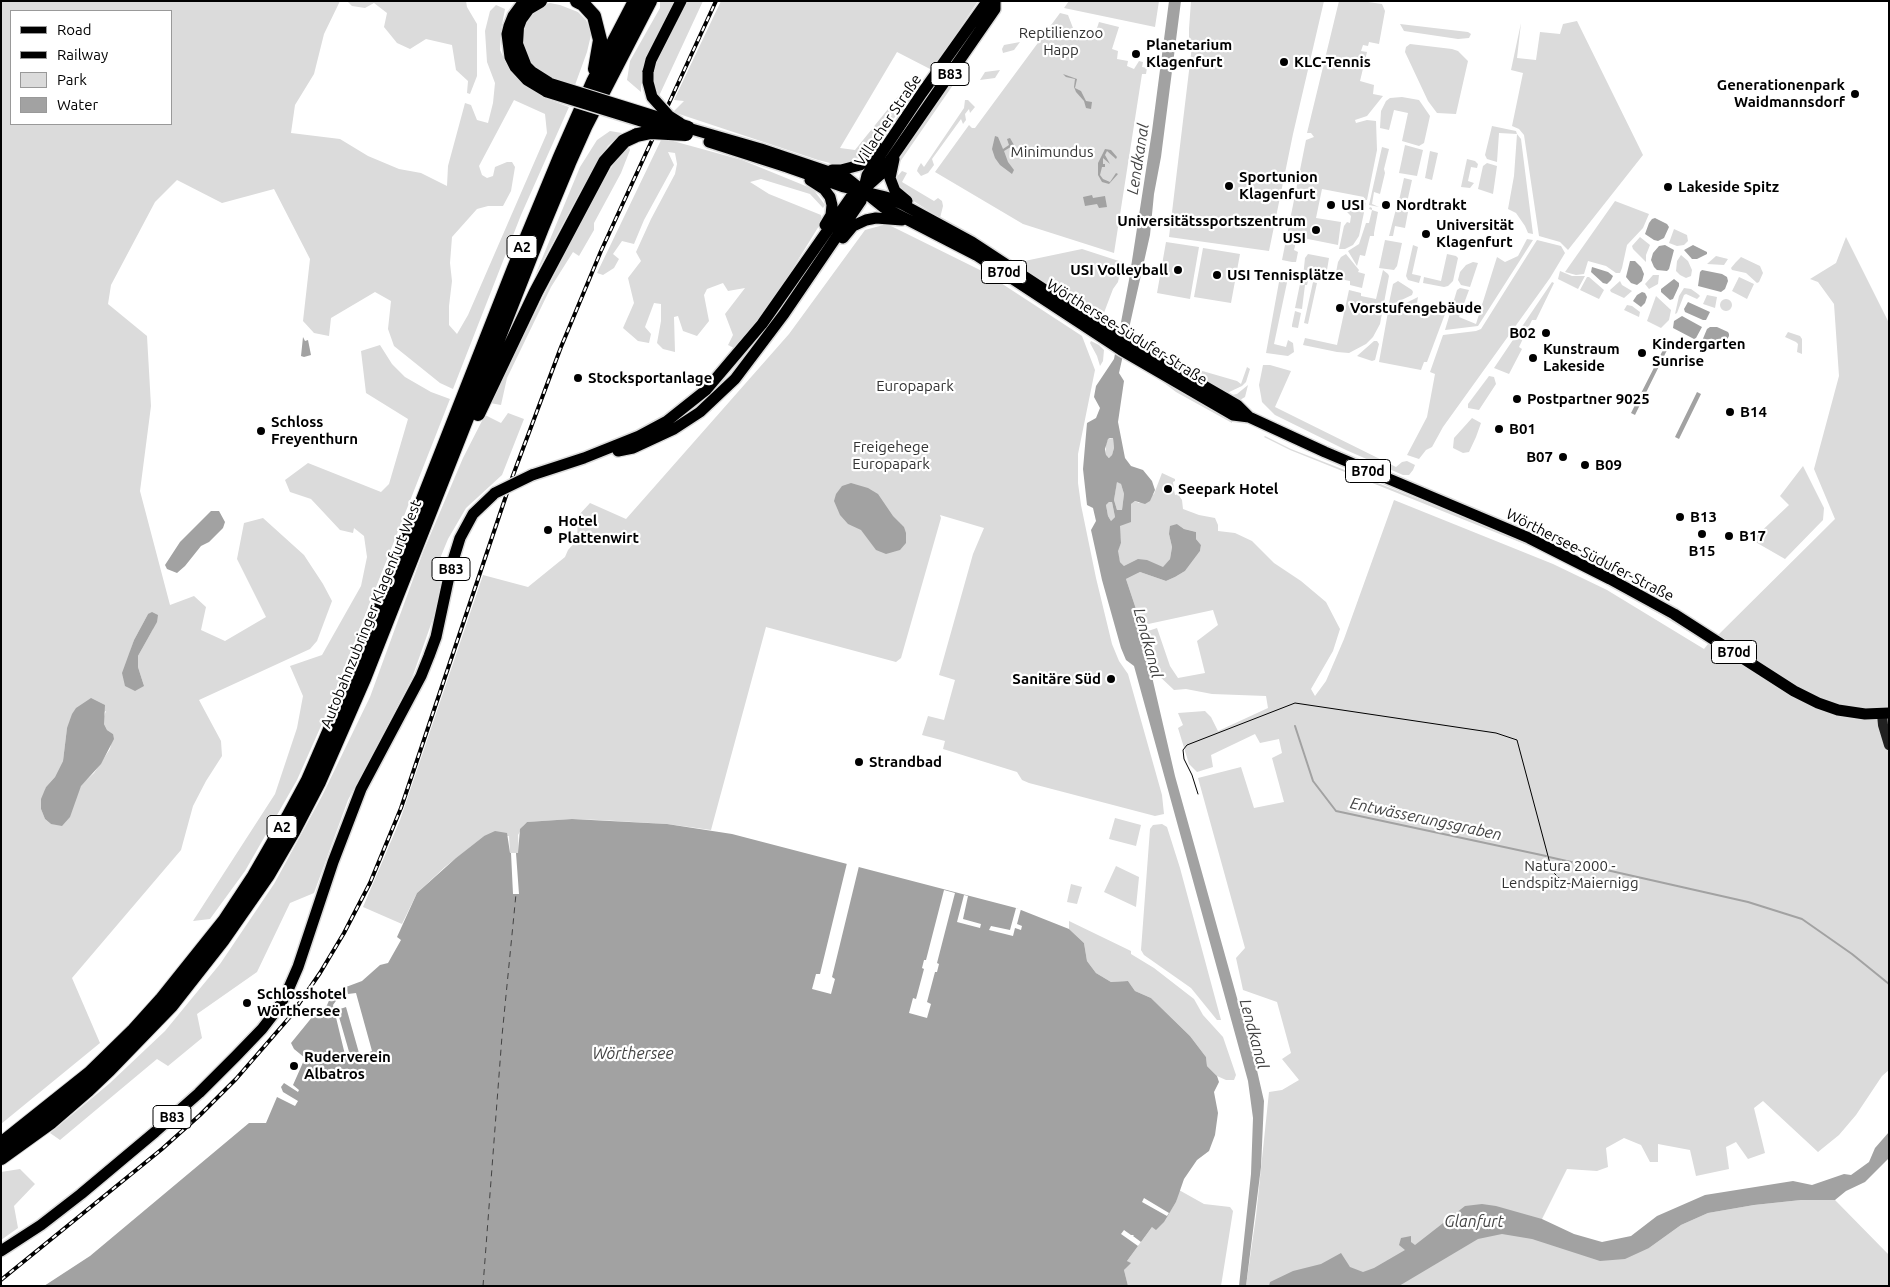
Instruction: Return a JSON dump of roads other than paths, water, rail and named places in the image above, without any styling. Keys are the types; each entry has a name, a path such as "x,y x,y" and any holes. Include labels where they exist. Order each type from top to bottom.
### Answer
{"highway":[{"path":"540,1 528,8 517,27 516,44 525,67 530,73 549,88 692,132"},
{"path":"577,1 583,4 594,16 600,40 593,82"},
{"name":"Autobahnzubringer Klagenfurt West","path":"478,390 536,214 593,82 635,1"},
{"name":"Autobahnzubringer Klagenfurt West","path":"47,1117 161,1000 220,927 254,876 308,780 478,390 542,228 586,125 650,1"},
{"path":"466,418 478,390 536,292 605,162 624,141 637,135 651,132 692,132"},
{"name":"Autobahnzubringer Klagenfurt West","path":"1,1158 21,1136 109,1070 171,1006 222,942 268,875 319,782 343,729 457,446 466,418"},
{"name":"Autobahnzubringer Klagenfurt West","path":"1,1144 21,1136"}],"main road":[{"path":"524,1 512,16 508,26 506,34 510,57 515,67 527,80 549,88"},
{"path":"681,1 651,60 648,72 648,82 652,97 669,116 692,132 844,187 862,191"},
{"name":"Villacher Straße","path":"993,1 995,9 880,175 862,191 868,175 922,93 986,4 993,1"},
{"path":"692,132 830,170 842,170 860,165 872,156 922,93"},
{"path":"900,146 890,171 890,178 895,191 907,201 972,242"},
{"path":"808,164 847,178 862,191"},
{"path":"787,166 824,189 830,197 832,205 831,215 810,247 790,284"},
{"name":"Wörthersee-Südufer-Straße","path":"862,191 883,207 976,255 1144,358 1237,405 1249,417 1324,452 1529,538 1674,614 1787,687 1818,703 1838,710 1865,714 1885,714 1885,732 1889,745"},
{"name":"Wörthersee-Südufer-Straße","path":"862,191 886,196 972,242 1094,328"},
{"name":"B83","path":"1,1251 41,1225 147,1139 236,1056 262,1029 279,1007 298,967 332,862 361,789 430,656 442,615 451,567 460,538 473,514 495,493 532,475 584,458 639,436 666,421 706,390 762,324 851,197 862,191"},
{"name":"B83","path":"584,458 633,448 665,434 700,412 734,379 784,314 860,201 862,191"},
{"path":"784,314 797,303 853,226 876,218 911,221"}],"water":[{"path":"1169,1 1181,1 1150,235 1119,373 1124,381 1118,422 1125,458 1131,466 1143,470 1152,481 1155,490 1150,501 1145,504 1135,501 1131,504 1131,522 1120,526 1121,543 1118,551 1120,562 1124,566 1138,559 1147,560 1163,567 1170,559 1172,547 1169,534 1170,526 1177,524 1184,529 1196,532 1196,539 1201,545 1200,551 1185,571 1175,577 1166,581 1140,572 1126,579 1137,612 1175,776 1256,1066 1264,1101 1261,1167 1246,1286 1239,1286 1251,1174 1253,1118 1248,1081 1134,666 1126,660 1121,648 1102,580 1091,530 1096,521 1093,508 1087,505 1083,469 1087,423 1096,418 1100,408 1094,397 1096,386 1114,359 1129,280 1152,131","holes":["1110,438 1113,438 1114,448 1109,458 1106,455 1105,449","1117,482 1121,484 1124,494 1122,510 1117,510 1114,500","1112,502 1115,517 1111,521 1106,505"]},
{"path":"1063,74 1077,79 1075,88 1081,91 1086,101 1092,102 1091,109 1086,108 1084,101 1076,92 1074,87 1075,79 1066,77"},
{"path":"995,136 998,137 1003,149 1009,145 1007,139 1010,138 1014,145 1004,151 1008,162 1014,170 1012,174 1000,165 995,158 992,149"},
{"path":"1105,149 1111,150 1117,157 1116,159 1107,151 1105,155 1110,164 1103,158 1105,167 1102,167 1100,175 1103,179 1110,182 1116,173 1118,174 1109,184 1102,182 1098,175 1098,163"},
{"path":"1092,195 1093,198 1105,196 1107,207 1099,208 1097,204 1085,206 1083,197"},
{"path":"1655,218 1669,227 1664,238 1658,241 1645,234 1649,223"},
{"path":"1665,245 1674,250 1669,269 1667,271 1657,270 1651,260 1653,253 1659,246"},
{"path":"1693,245 1707,252 1707,254 1697,259 1692,259 1684,250"},
{"path":"1630,261 1635,261 1641,267 1644,274 1642,281 1637,285 1631,283 1626,277"},
{"path":"1592,267 1608,272 1613,276 1611,280 1607,284 1603,283 1591,272"},
{"path":"1702,270 1722,274 1727,277 1728,281 1725,289 1721,292 1698,286"},
{"path":"1674,279 1679,283 1679,286 1673,299 1670,300 1661,292 1661,289"},
{"path":"1642,292 1647,297 1641,307 1633,301"},
{"path":"1688,302 1710,312 1706,320 1685,312 1684,309"},
{"path":"1682,316 1702,327 1696,338 1694,339 1673,328 1674,321"},
{"path":"1717,327 1729,334 1721,350 1702,341 1707,329"},
{"path":"303,337 305,341 308,340 311,355 304,357 301,356"},
{"path":"1666,344 1669,346 1635,415 1631,413"},
{"path":"1697,392 1701,394 1679,439 1675,437"},
{"path":"851,483 868,488 878,494 893,516 904,527 906,543 900,550 886,554 876,550 861,530 848,524 840,515 834,501 836,494 842,486"},
{"path":"211,511 219,511 225,522 223,528 209,542 201,546 177,573 167,569 165,565 180,542"},
{"path":"152,612 158,615 157,622 138,656 138,667 144,686 135,691 125,686 122,673 134,640 148,614"},
{"path":"91,698 105,705 104,724 107,730 113,734 114,739 101,764 81,786 70,817 62,826 51,824 45,819 41,809 41,799 46,787 55,777 63,761 67,728 72,714 76,708"},
{"name":"Wörthersee","path":"572,819 667,824 732,834 1016,908 1069,929 1084,943 1087,961 1096,973 1111,982 1128,981 1135,991 1151,998 1190,1036 1206,1057 1207,1066 1217,1076 1219,1082 1214,1092 1218,1113 1215,1135 1209,1151 1197,1160 1184,1179 1176,1202 1164,1222 1156,1230 1152,1227 1127,1261 1131,1263 1124,1270 1128,1286 44,1286 90,1256 249,1123 266,1123 277,1097 295,1106 298,1101 283,1092 281,1087 284,1083 298,1092 299,1090 293,1085 305,1058 294,1049 291,1043 313,1016 324,1012 331,996 342,990 343,996 338,998 333,1005 346,1059 350,1064 352,1062 337,1010 346,1007 361,1060 364,1060 365,1054 372,1051 356,993 348,994 346,987 362,981 380,965 388,963 401,940 397,937 417,893 456,858 484,836 495,831 507,833 510,853 518,853 520,829 527,822"},
{"name":"Glanfurt","path":"1889,1132 1889,1158 1865,1182 1846,1191 1835,1200 1801,1200 1754,1205 1708,1213 1681,1225 1649,1248 1625,1259 1600,1261 1532,1239 1502,1234 1478,1239 1399,1286 1269,1286 1270,1282 1293,1271 1321,1264 1341,1253 1350,1267 1363,1272 1374,1268 1405,1250 1399,1245 1401,1238 1411,1236 1411,1242 1415,1245 1465,1206 1482,1204 1496,1206 1542,1219 1574,1234 1602,1242 1631,1236 1657,1216 1705,1195 1793,1181 1812,1185 1844,1174 1851,1175 1869,1162 1875,1148"}],"waterway":[{"name":"Entwässerungsgraben","path":"1295,726 1313,781 1336,811 1546,856"},
{"name":"Entwässerungsgraben","path":"1549,857 1748,902 1802,919 1852,954 1889,984"}],"tram line":[{"path":"1198,794 1184,759 1183,750 1187,745 1295,703 1496,733 1517,740 1552,871 1564,881 1587,886"}],"railway":[{"path":"1,1280 162,1149 236,1079 289,1018 320,973 344,933 370,883 401,808 512,478 561,347 601,251 716,1"}],"place":[{"name":"Planetarium Klagenfurt","path":"1136,54"},
{"name":"KLC-Tennis","path":"1284,62"},
{"name":"Generationenpark Waidmannsdorf","path":"1855,94"},
{"name":"Sportunion Klagenfurt","path":"1229,186"},
{"name":"Lakeside Spitz","path":"1668,187"},
{"name":"USI","path":"1331,205"},
{"name":"Nordtrakt","path":"1386,205"},
{"name":"Universitätssportszentrum USI","path":"1316,230"},
{"name":"Universität Klagenfurt","path":"1426,234"},
{"name":"USI Volleyball","path":"1178,270"},
{"name":"USI Tennisplätze","path":"1217,275"},
{"name":"Vorstufengebäude","path":"1340,308"},
{"name":"B02","path":"1546,333"},
{"name":"Kindergarten Sunrise","path":"1642,353"},
{"name":"Kunstraum Lakeside","path":"1533,358"},
{"name":"Stocksportanlage","path":"578,378"},
{"name":"Postpartner 9025","path":"1517,399"},
{"name":"B14","path":"1730,412"},
{"name":"B01","path":"1499,429"},
{"name":"Schloss Freyenthurn","path":"261,431"},
{"name":"B07","path":"1563,457"},
{"name":"B09","path":"1585,465"},
{"name":"Seepark Hotel","path":"1168,489"},
{"name":"B13","path":"1680,517"},
{"name":"Hotel Plattenwirt","path":"548,530"},
{"name":"B15","path":"1702,534"},
{"name":"B17","path":"1729,536"},
{"name":"Sanitäre Süd","path":"1111,679"},
{"name":"Strandbad","path":"859,762"},
{"name":"Schlosshotel Wörthersee","path":"247,1003"},
{"name":"Ruderverein Albatros","path":"294,1066"}],"park label":[{"name":"Reptilienzoo Happ","path":"1061,42"},
{"name":"Minimundus","path":"1052,152"},
{"name":"Europapark","path":"915,386"},
{"name":"Freigehege Europapark","path":"891,456"},
{"name":"Natura 2000 - Lendspitz-Maiernigg","path":"1570,874"}],"water label":[{"name":"Lendkanal","path":"1138,159"},
{"name":"Lendkanal","path":"1148,643"},
{"name":"Lendkanal","path":"1254,1034"}]}
